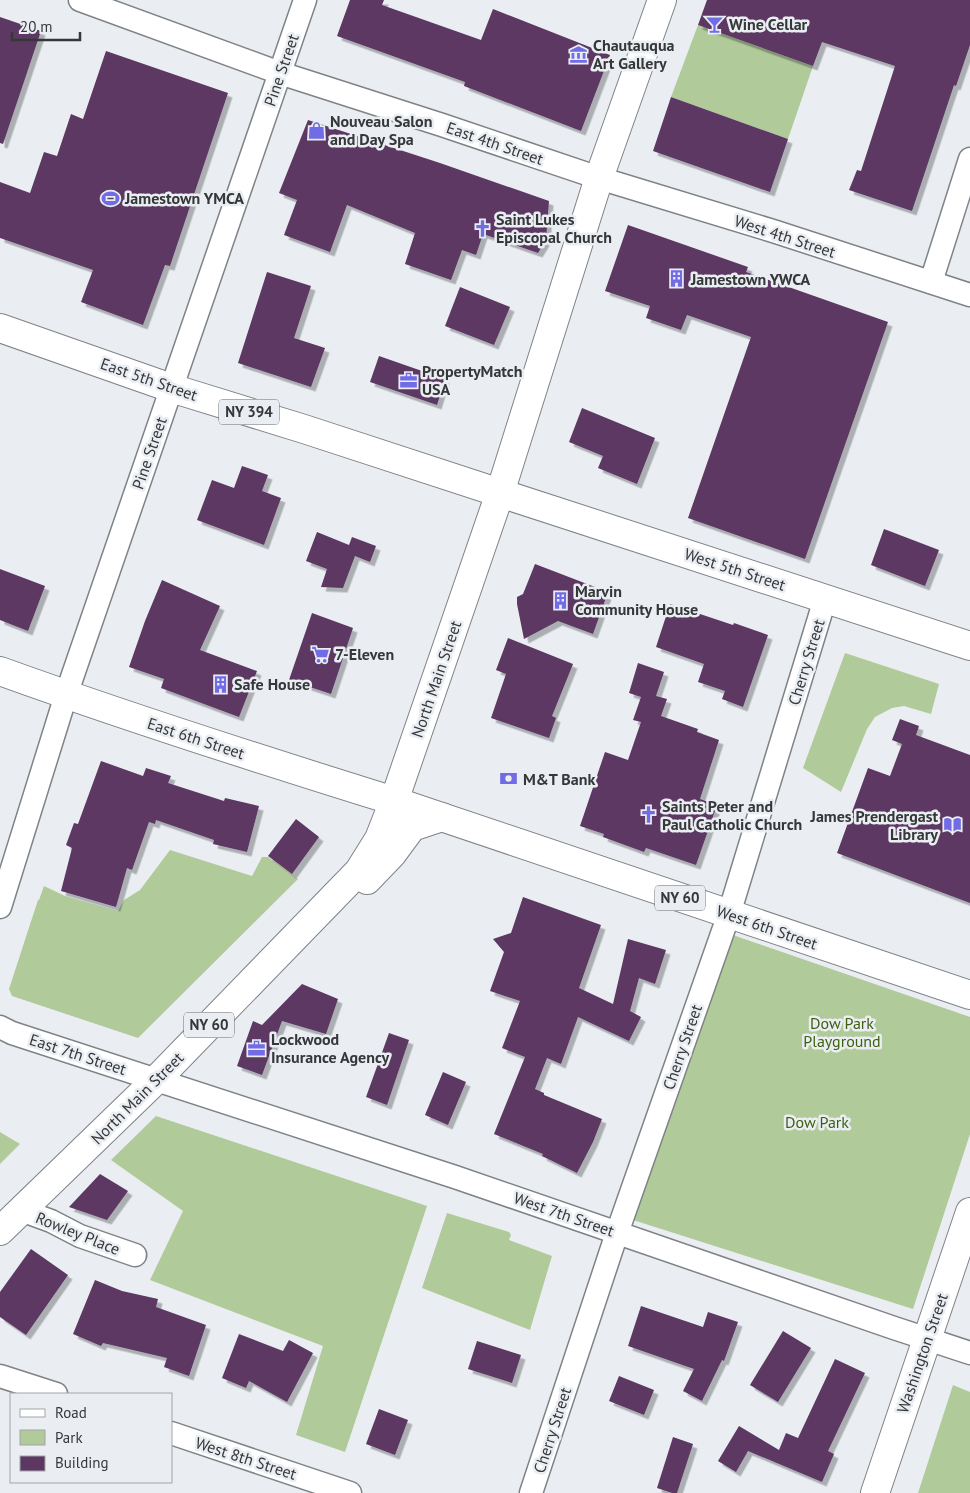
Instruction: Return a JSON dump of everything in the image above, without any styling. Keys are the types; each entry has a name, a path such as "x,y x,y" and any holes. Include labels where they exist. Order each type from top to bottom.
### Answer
{"main road":[{"name":"North Main Street","path":"0,1231 157,1079 359,871 379,839 394,801 500,493 599,178 662,0"},
{"name":"East 5th Street","path":"0,328 171,388 500,493"},
{"name":"West 5th Street","path":"500,493 970,646"},
{"name":"East 6th Street","path":"0,671 234,751 394,801"},
{"name":"West 6th Street","path":"394,801 970,996"},
{"path":"329,902 340,907 392,854 412,827 442,817"},
{"name":"Washington Street","path":"875,1493 970,1212"}],"street":[{"name":"East 4th Street","path":"80,0 280,73 599,178"},
{"name":"Pine Street","path":"0,908 66,695 306,0"},
{"path":"931,282 970,159"},
{"name":"West 4th Street","path":"599,178 970,295"},
{"name":"Cherry Street","path":"531,1493 618,1233 729,914 825,598"},
{"name":"East 7th Street","path":"0,1027 12,1033 157,1079"},
{"name":"West 7th Street","path":"157,1079 455,1177 970,1353"},
{"name":"Rowley Place","path":"21,1210 51,1221 80,1236 135,1255"},
{"path":"0,1376 53,1393"},
{"name":"West 8th Street","path":"172,1433 300,1485 350,1493"}],"green space":[{"path":"698,25 813,66 788,139 671,97"},
{"path":"845,653 939,684 931,714 904,706 892,708 875,717 867,729 841,792 803,768"},
{"path":"170,850 252,876 262,857 268,857 298,879 138,1038 12,996 9,989 44,886 65,896 118,911 124,900 140,890"},
{"name":"Dow Park","path":"730,934 970,1017 970,1134 913,1309 633,1220"},
{"path":"156,1116 427,1206 345,1452 296,1435 323,1346 150,1280 183,1211 111,1160"},
{"path":"0,1132 20,1144 0,1164"},
{"path":"447,1213 509,1232 511,1235 509,1240 552,1256 530,1330 422,1288"},
{"path":"953,1385 970,1392 970,1493 918,1493"}],"building":[{"path":"350,0 384,0 382,5 481,40 493,9 610,55 581,131 464,86 465,82 337,36"},
{"path":"707,0 970,0 970,45 956,86 954,85 912,211 849,190 857,170 861,171 895,66 822,42 813,66 698,25"},
{"path":"0,17 41,31 3,144 0,143"},
{"name":"Jamestown YMCA","path":"106,51 228,93 170,266 165,265 143,325 81,302 93,270 0,238 0,182 30,193 44,152 57,156 71,114 83,119"},
{"path":"671,97 788,139 770,192 653,151"},
{"path":"308,120 549,201 546,240 538,253 483,234 476,255 462,250 451,280 405,264 415,233 347,205 330,252 284,235 297,200 279,193"},
{"path":"628,225 748,267 746,272 888,322 805,559 688,518 751,337 687,315 681,330 646,318 650,306 605,291"},
{"path":"267,272 311,286 294,338 325,348 311,387 238,363"},
{"path":"460,287 510,307 494,345 445,326"},
{"name":"PropertyMatch USA","path":"379,356 445,379 437,405 370,382"},
{"path":"582,408 655,438 637,484 598,468 603,456 569,442"},
{"path":"242,466 268,475 262,491 281,498 264,545 197,520 212,480 234,488"},
{"path":"884,529 939,550 925,586 871,565"},
{"path":"317,532 349,545 352,537 376,546 370,562 355,556 343,588 321,587 327,569 306,561"},
{"name":"Marvin Community House","path":"535,564 608,592 593,634 558,621 524,639 517,597 523,594"},
{"path":"0,569 45,586 28,631 0,620"},
{"path":"162,580 220,606 200,650 257,671 239,717 161,688 164,679 129,667"},
{"path":"670,604 768,635 743,707 722,699 725,691 698,682 704,664 656,647"},
{"name":"7-Eleven","path":"312,613 353,628 331,694 289,680"},
{"path":"508,638 573,664 552,716 556,718 549,738 491,718 506,674 496,670"},
{"path":"638,663 664,672 656,696 667,699 661,716 698,729 697,732 719,740 700,799 717,805 696,865 646,848 644,852 603,837 604,834 580,826 605,752 628,760 641,722 633,720 641,697 629,693"},
{"path":"900,719 919,726 916,735 970,755 970,903 837,853 868,768 890,776 902,744 892,740"},
{"path":"101,761 143,776 146,768 171,776 168,783 224,801 225,798 259,806 247,852 213,844 214,840 156,820 155,824 149,822 132,870 127,868 116,907 61,891 72,848 66,845 74,823 78,824"},
{"path":"296,819 319,837 292,874 268,856"},
{"path":"523,897 601,925 579,988 613,1004 628,939 666,950 655,984 639,978 630,1011 641,1017 629,1041 578,1017 561,1064 547,1058 535,1089 544,1093 544,1095 602,1119 577,1173 542,1156 543,1154 494,1134 525,1057 502,1048 520,1001 490,991 504,952 493,939 511,933"},
{"path":"302,984 338,999 326,1034 282,1021 262,1075 237,1066 253,1021 262,1025"},
{"path":"389,1033 409,1040 387,1105 366,1097"},
{"path":"443,1072 466,1082 448,1125 425,1115"},
{"path":"100,1174 128,1191 107,1220 69,1207"},
{"path":"31,1249 68,1275 26,1335 0,1317 0,1292"},
{"path":"95,1280 122,1291 158,1299 156,1307 206,1325 189,1376 164,1367 167,1358 103,1343 101,1346 73,1334"},
{"path":"641,1306 703,1327 708,1312 738,1322 724,1361 722,1360 702,1401 683,1391 694,1369 628,1346"},
{"path":"783,1331 811,1348 778,1402 750,1385"},
{"path":"239,1334 283,1351 289,1340 313,1353 287,1402 249,1381 246,1388 222,1378"},
{"path":"477,1341 521,1355 512,1383 468,1369"},
{"path":"835,1359 865,1373 828,1451 834,1454 822,1482 748,1451 736,1472 718,1461 739,1426 779,1450 786,1433 798,1438"},
{"path":"619,1376 654,1390 644,1415 609,1401"},
{"path":"379,1409 408,1420 395,1455 366,1444"},
{"path":"673,1437 693,1444 677,1493 657,1488"}],"place":[{"name":"Wine Cellar","path":"715,24"},
{"name":"Chautauqua Art Gallery","path":"579,54"},
{"name":"Nouveau Salon and Day Spa","path":"316,130"},
{"name":"Jamestown YMCA","path":"111,198"},
{"name":"Saint Lukes Episcopal Church","path":"482,228"},
{"name":"Jamestown YWCA","path":"677,279"},
{"name":"PropertyMatch USA","path":"408,380"},
{"name":"Marvin Community House","path":"561,600"},
{"name":"7-Eleven","path":"321,654"},
{"name":"Safe House","path":"220,684"},
{"name":"M&T Bank","path":"509,779"},
{"name":"Saints Peter and Paul Catholic Church","path":"648,815"},
{"name":"James Prendergast Library","path":"952,825"},
{"name":"Lockwood Insurance Agency","path":"257,1048"}],"park label":[{"name":"Dow Park Playground","path":"842,1032"}]}
